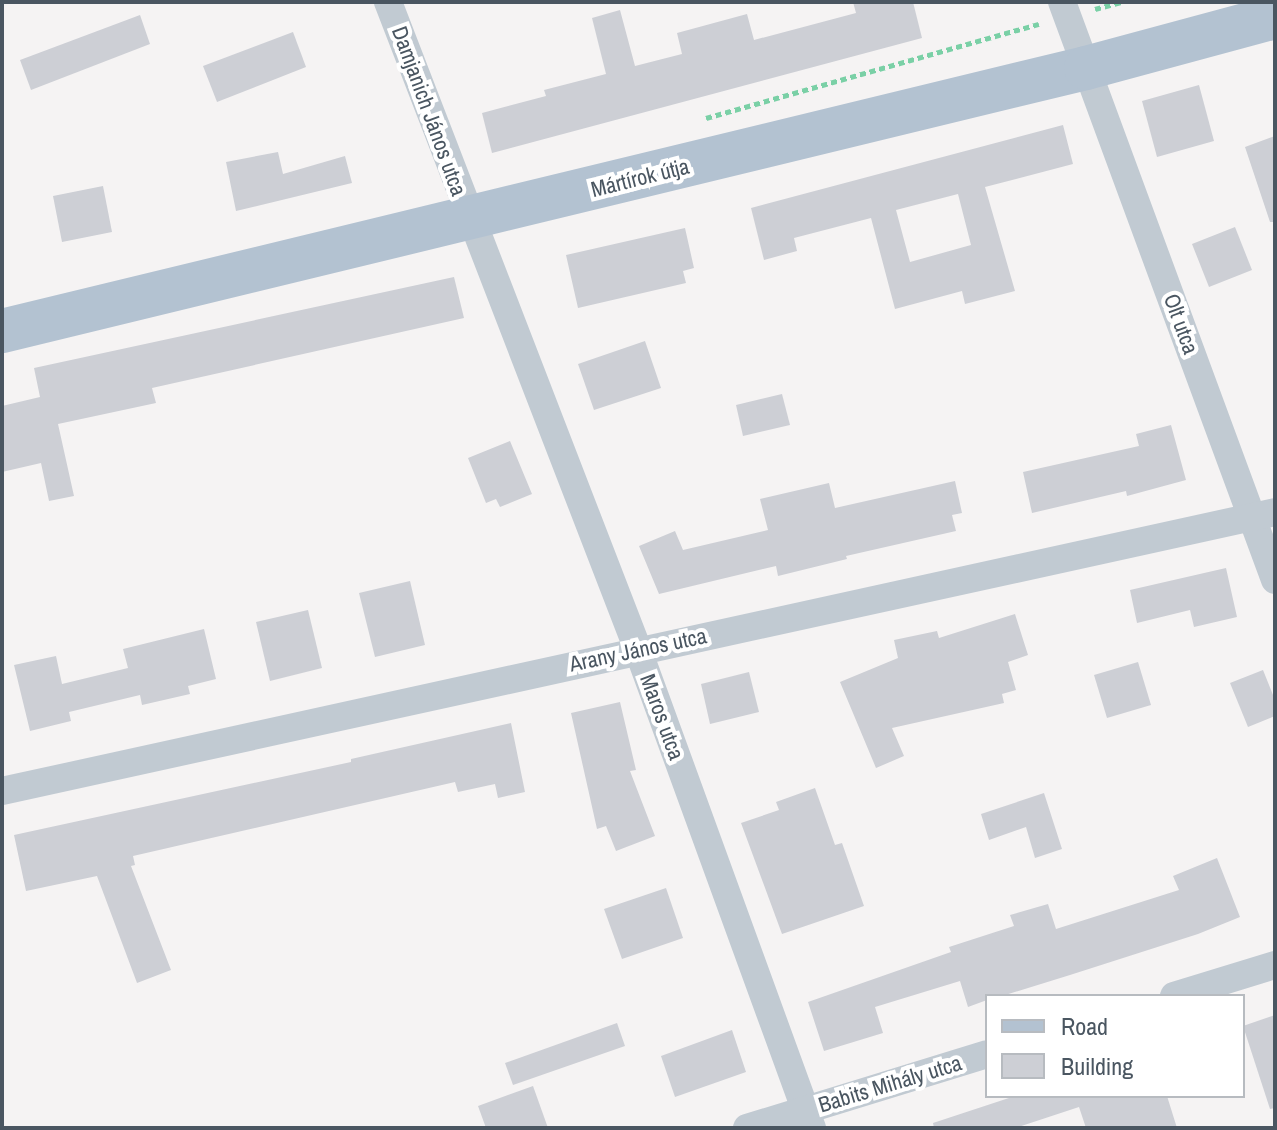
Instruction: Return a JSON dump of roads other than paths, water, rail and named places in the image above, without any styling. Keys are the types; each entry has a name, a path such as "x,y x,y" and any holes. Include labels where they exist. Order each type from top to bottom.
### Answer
{"main road":[{"name":"Mártírok útja","path":"2,331 470,220 1086,68 1275,17"}],"street":[{"name":"Damjanich János utca","path":"388,2 470,220"},
{"name":"Olt utca","path":"1065,9 1263,514 1275,580"},
{"name":"Maros utca","path":"470,220 638,650 808,1119"},
{"name":"Arany János utca","path":"2,791 1263,514"},
{"path":"1181,994 1275,965"},
{"name":"Babits Mihály utca","path":"747,1128 808,1119 985,1055"}]}
